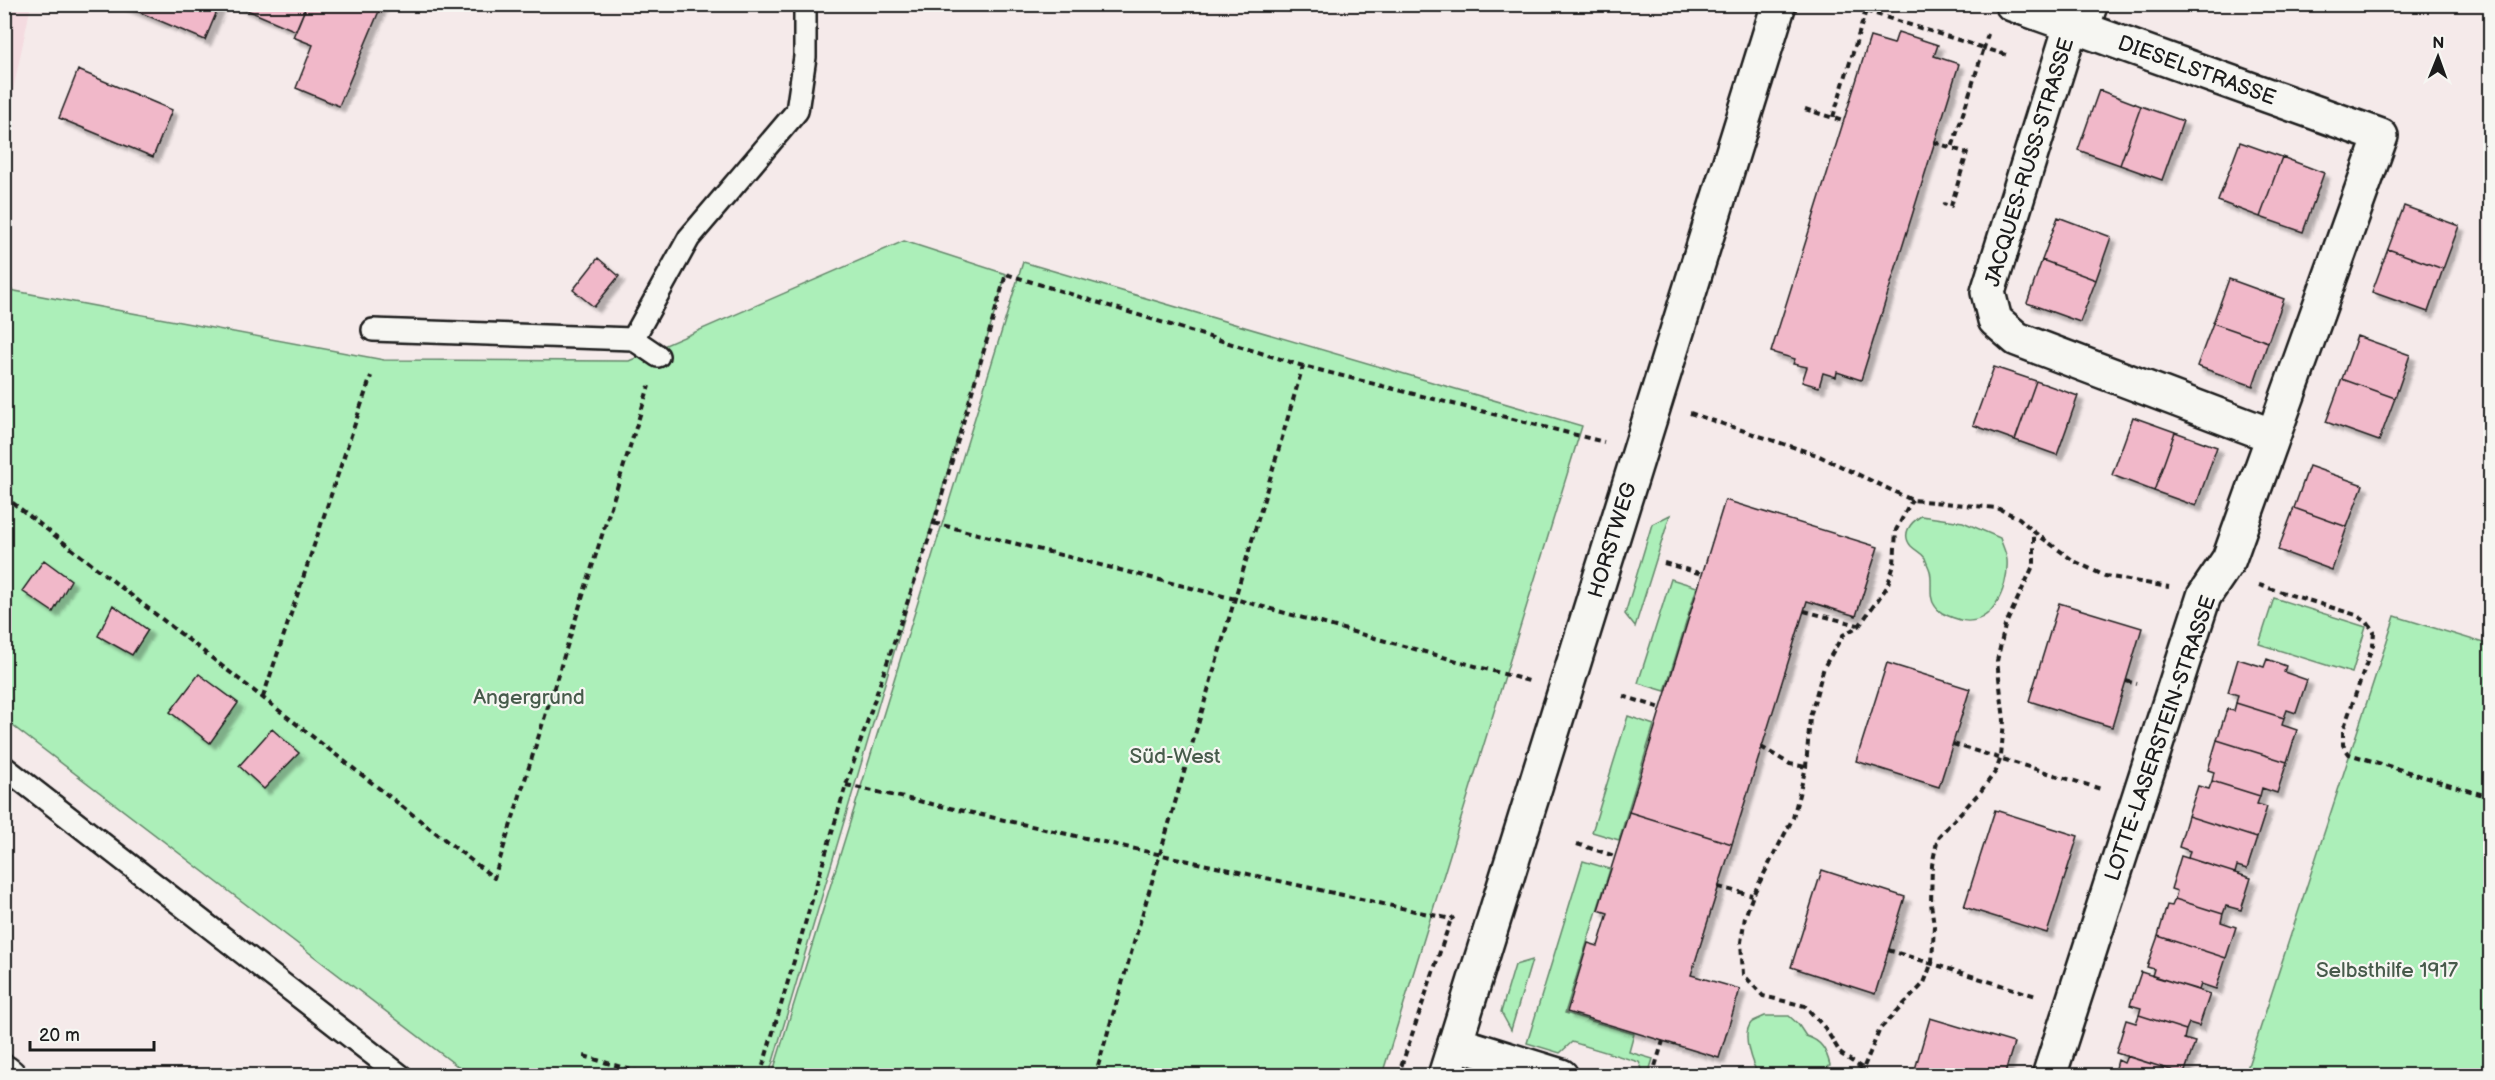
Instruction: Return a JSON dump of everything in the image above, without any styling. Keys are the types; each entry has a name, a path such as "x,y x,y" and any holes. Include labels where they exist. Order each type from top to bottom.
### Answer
{"main road":[{"name":"HORSTWEG","path":"1445,1076 1779,4"},
{"name":"DIESELSTRASSE","path":"2012,4 2085,20 2381,136"},
{"name":"JACQUES-RUSS-STRASSE","path":"2085,20 1988,292 1995,320 2017,339 2273,436"},
{"name":"LOTTE-LASERSTEIN-STRASSE","path":"2049,1076 2138,800 2212,585 2229,559 2381,136"},
{"path":"1455,1043 1561,1076"},
{"path":"4,1072 9,1076"}],"lane":[{"path":"633,339 689,238 797,111 805,57 805,4"},
{"path":"373,330 633,339 658,356"},
{"path":"4,767 401,1076"}],"path":[{"path":"1833,117 1868,4"},
{"path":"1866,11 2007,55"},
{"path":"1952,148 1984,48"},
{"path":"1805,109 1843,121"},
{"path":"1934,142 1967,153 1951,206 1943,204"},
{"path":"760,1076 846,785 934,524 1006,274 1303,366 1640,451"},
{"path":"4,496 494,878 658,356"},
{"path":"1095,1076 1303,366"},
{"path":"263,698 371,376"},
{"path":"1655,402 1817,455 1912,500 1998,508 2019,518 2074,561 2105,576 2212,585 2356,615 2367,622 2374,632 2373,645 2343,730 2343,745 2349,754 2490,797"},
{"path":"1862,1068 1841,1054 1825,1028 1805,1006 1762,996 1743,974 1741,942 1745,917 1753,895 1793,818 1806,767 1810,717 1824,667 1843,635 1859,626 1887,586 1894,565 1896,530 1912,500"},
{"path":"934,524 1235,599 1565,691"},
{"path":"1860,1076 1880,1029 1924,983 1932,962 1934,926 1931,903 1932,865 1938,837 1996,771 2001,757 2004,720 1996,661 2005,626 2034,564 2034,532"},
{"path":"1665,562 1702,574"},
{"path":"1804,611 1859,626"},
{"path":"1623,696 1661,708"},
{"path":"1953,744 2138,800"},
{"path":"1761,747 1790,764 1806,767"},
{"path":"846,785 1451,918 1398,1076"},
{"path":"1577,844 1615,856"},
{"path":"1718,887 1753,895"},
{"path":"1888,950 2071,1007"},
{"path":"1652,1076 1663,1041"},
{"path":"584,1056 651,1076"}],"shaded area":[{"path":"4,5 31,5 5,128"}],"green space":[{"name":"Angergrund","path":"904,241 1006,274 769,1075 469,1075 5,720 4,289 384,360 629,361"},
{"name":"Süd-West","path":"1023,262 1582,426 1382,1075 772,1075"},
{"path":"1670,515 1635,627 1625,614 1652,524"},
{"path":"1921,516 1963,522 2000,538 2006,557 2005,583 1995,606 1987,614 1967,621 1946,615 1935,606 1932,598 1931,575 1925,558 1911,546 1907,537 1910,525"},
{"path":"1671,579 1697,587 1665,691 1638,683"},
{"path":"2274,598 2366,627 2352,673 2259,644"},
{"name":"Selbsthilfe 1917","path":"2395,616 2490,645 2490,1075 2245,1075"},
{"path":"1628,716 1654,725 1619,840 1592,832"},
{"path":"1583,861 1610,869 1565,1013 1634,1034 1629,1052 1653,1059 1648,1075 1645,1075 1639,1062 1572,1042 1560,1053 1527,1043"},
{"path":"1532,960 1511,1030 1501,1012 1515,965"},
{"path":"1765,1016 1789,1016 1806,1036 1820,1043 1830,1065 1822,1075 1759,1075 1753,1064 1747,1035 1751,1023"}],"building":[{"path":"120,4 220,4 205,40"},
{"path":"233,4 307,4 296,31"},
{"path":"307,4 382,4 339,106 296,88 313,45 293,37"},
{"path":"1898,32 1938,45 1934,56 1959,64 1861,380 1837,372 1836,377 1823,373 1819,387 1802,382 1807,367 1793,364 1795,359 1771,352 1870,37 1894,44"},
{"path":"78,70 172,110 153,157 59,118"},
{"path":"2099,90 2141,106 2120,165 2078,150"},
{"path":"2141,106 2183,121 2162,180 2120,165"},
{"path":"2240,142 2282,157 2260,217 2218,201"},
{"path":"2282,157 2324,173 2303,232 2260,217"},
{"path":"2404,206 2459,226 2443,269 2388,249"},
{"path":"2058,217 2111,237 2096,280 2042,260"},
{"path":"2388,249 2443,269 2428,312 2372,292"},
{"path":"598,258 619,276 594,307 573,290"},
{"path":"2042,260 2096,280 2080,322 2027,303"},
{"path":"2229,279 2284,299 2268,342 2213,323"},
{"path":"2213,323 2268,342 2253,386 2197,366"},
{"path":"2357,336 2410,355 2395,398 2342,379"},
{"path":"1994,367 2036,381 2015,440 1973,425"},
{"path":"2342,379 2395,398 2379,441 2326,422"},
{"path":"2036,381 2078,396 2057,455 2015,440"},
{"path":"2133,417 2175,432 2154,491 2112,475"},
{"path":"2175,432 2217,447 2196,506 2154,491"},
{"path":"2309,466 2363,485 2347,527 2294,508"},
{"path":"1725,500 1878,547 1856,616 1807,601 1732,844 1629,812"},
{"path":"2294,508 2347,527 2332,570 2278,550"},
{"path":"44,560 71,580 53,612 22,591"},
{"path":"2059,603 2142,628 2112,727 2029,701"},
{"path":"113,605 148,630 132,655 98,636"},
{"path":"2238,659 2264,667 2267,659 2286,666 2284,672 2307,680 2296,713 2287,710 2284,718 2236,703 2238,695 2228,692"},
{"path":"1887,663 1970,689 1939,787 1856,761"},
{"path":"199,674 238,703 210,743 170,712"},
{"path":"2236,703 2284,718 2282,725 2297,730 2287,762 2217,740 2227,709 2234,711"},
{"path":"272,729 299,753 264,789 239,766"},
{"path":"2217,740 2287,762 2277,793 2262,788 2260,796 2212,781 2214,772 2208,770"},
{"path":"2212,781 2260,796 2257,804 2267,807 2257,838 2188,816 2198,786 2209,789"},
{"path":"1995,810 2078,836 2047,933 1964,907"},
{"path":"1629,812 1732,844 1691,975 1740,989 1719,1058 1567,1012 1588,943 1598,946 1608,913 1598,910"},
{"path":"2188,816 2257,838 2247,869 2237,866 2235,873 2188,858 2190,851 2179,847"},
{"path":"2181,856 2251,878 2241,910 2226,906 2223,914 2175,899 2177,891 2171,889"},
{"path":"1822,870 1905,897 1875,994 1791,967"},
{"path":"2175,899 2223,914 2221,922 2236,927 2226,958 2158,936 2167,905 2172,906"},
{"path":"2158,936 2226,958 2216,989 2201,984 2199,990 2152,976 2154,969 2147,967"},
{"path":"2141,972 2210,994 2199,1026 2189,1023 2186,1030 2139,1015 2141,1008 2130,1005"},
{"path":"2139,1015 2186,1030 2184,1039 2195,1042 2184,1074 2116,1053 2126,1020 2136,1023"},
{"path":"1930,1018 2014,1043 2004,1076 1913,1076"},
{"path":"2127,1056 2174,1071 2173,1076 2114,1076 2118,1060 2124,1063"}]}
